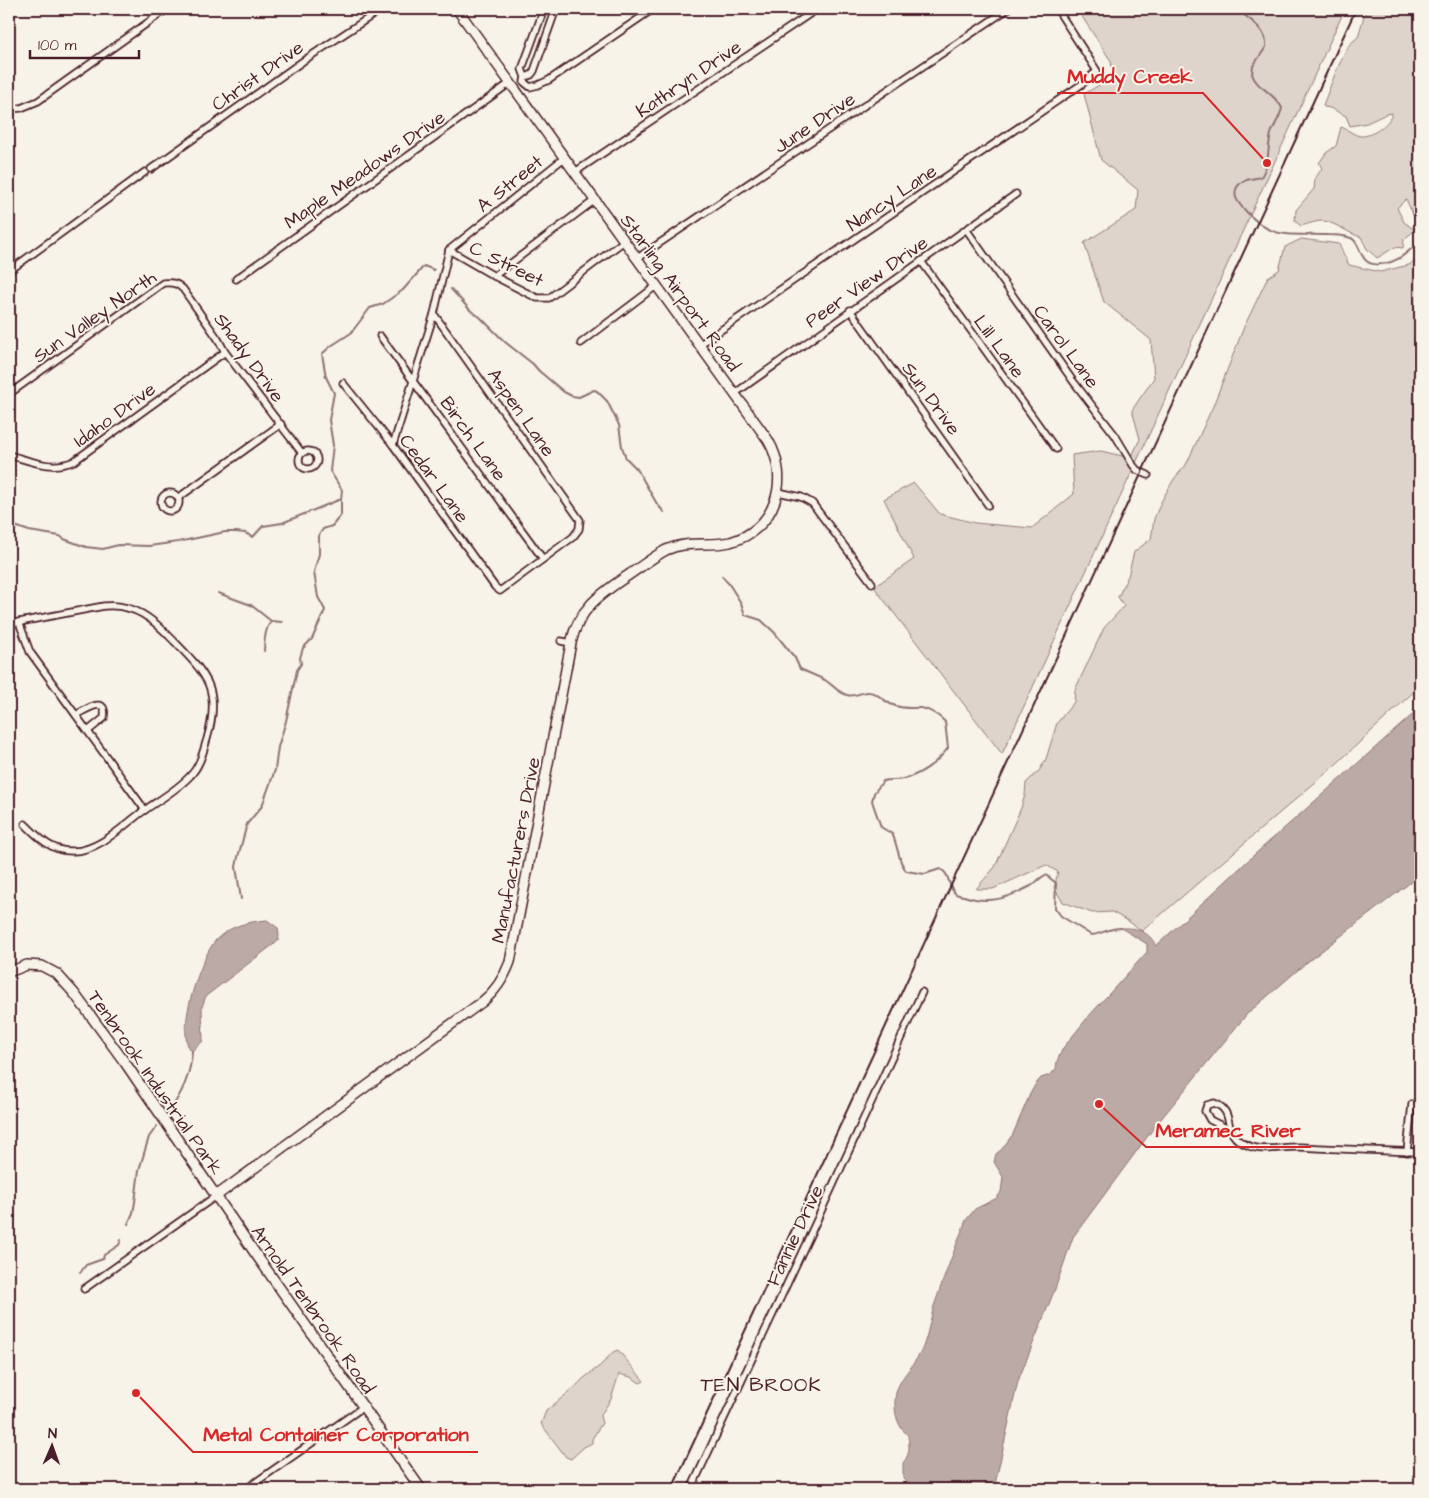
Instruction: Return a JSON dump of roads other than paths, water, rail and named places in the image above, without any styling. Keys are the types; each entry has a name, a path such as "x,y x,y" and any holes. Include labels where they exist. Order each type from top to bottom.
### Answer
{"street":[{"path":"9,109 22,108 38,101 168,9"},
{"name":"Christ Drive","path":"9,271 303,61 382,9"},
{"name":"Starling Airport Road","path":"457,9 774,451 779,474 778,492"},
{"path":"544,9 522,70 525,76 525,84 534,87 543,84 653,9"},
{"path":"525,76 531,75 534,71 556,9"},
{"name":"Kathryn Drive","path":"575,172 817,9"},
{"name":"June Drive","path":"636,258 1008,9"},
{"name":"Nancy Lane","path":"699,345 1082,84 1098,71 1057,9"},
{"name":"Maple Meadows Drive","path":"236,278 513,87 525,84"},
{"name":"A Street","path":"449,250 564,158"},
{"name":"Peer View Drive","path":"734,394 1016,194"},
{"path":"494,276 595,200"},
{"name":"Carol Lane","path":"966,230 1073,381 1115,435 1133,465 1137,470 1148,475"},
{"name":"C Street","path":"449,250 537,298 549,298 624,242"},
{"path":"393,445 434,314 449,250"},
{"name":"Lill Lane","path":"920,261 1056,449"},
{"name":"Shady Drive","path":"171,282 179,284 225,352 302,453"},
{"name":"Sun Valley North","path":"9,394 163,283 171,282"},
{"path":"581,343 656,286"},
{"name":"Sun Drive","path":"850,310 988,505"},
{"name":"Aspen Lane","path":"434,314 580,520 579,529 573,537 543,559"},
{"name":"Birch Lane","path":"380,336 543,559"},
{"name":"Idaho Drive","path":"9,455 52,466 74,461 225,352"},
{"name":"Cedar Lane","path":"344,383 393,445 495,587 500,591 543,559"},
{"path":"178,498 281,424"},
{"path":"778,492 812,503 872,583"},
{"name":"Manufacturers Drive","path":"216,1196 482,1002 500,984 510,962 566,642 586,609 611,587 671,547 689,543 723,543 746,535 766,517 778,492"},
{"path":"9,624 97,606 115,605 145,614 194,661 204,675 211,691 213,706 208,734 199,764 189,777 96,845 74,852 56,848 47,844 25,824"},
{"path":"20,622 30,652 145,810"},
{"path":"76,715 93,705 98,705 102,708 105,714 103,720 88,731"},
{"name":"Tenbrook Industrial Park","path":"9,972 23,965 38,965 50,969 64,981 126,1064 216,1196 84,1289"},
{"name":"Fannie Drive","path":"691,1489 800,1259 922,992"},
{"path":"1230,1130 1210,1120 1206,1111 1207,1105 1214,1103 1222,1106 1228,1116 1232,1136 1245,1145 1255,1148 1299,1147 1420,1152"},
{"path":"1407,1152 1412,1104"},
{"name":"Arnold Tenbrook Road","path":"216,1196 420,1489"},
{"path":"246,1489 363,1407"}],"waterway":[{"path":"1236,9 1251,20 1264,35 1266,47 1253,66 1252,74 1257,83 1282,108 1271,134 1264,172 1261,177 1244,181 1237,187 1236,195 1240,205 1253,218 1272,231 1291,234 1337,235 1351,238 1355,241 1364,259 1374,264 1388,263 1399,258 1420,241"},
{"path":"9,524 29,531 60,536 86,547 103,549 118,545 149,546 225,532 245,533 253,537 263,526 282,523 341,499 342,490 330,471 333,445 329,420 334,393 326,377 322,354 351,333 370,308 383,304 403,290 424,266 434,270"},
{"path":"451,289 471,311 480,317 505,342 564,392 579,397 594,390 607,401 619,425 622,447 626,458 637,469 657,504 664,512"},
{"path":"241,899 236,867 238,857 247,824 262,806 275,770 278,747 286,721 297,670 301,664 300,658 303,648 312,639 325,610 318,597 314,572 319,554 319,535 323,529 332,526 341,515 341,499"},
{"path":"722,576 741,603 745,615 761,620 774,632 795,658 800,669 825,680 844,694 853,696 866,692 873,693 896,706 926,709 945,722 948,748 939,759 928,768 909,777 900,780 883,781 874,793 872,801 881,827 892,834 906,871 925,874 940,869 948,877 951,888 956,894 982,900 998,899 1014,894 1031,886 1046,875 1056,883 1055,908 1061,916 1091,935 1121,928"},
{"path":"218,593 251,605 271,621 282,622"},
{"path":"264,651 266,631 271,621"},
{"path":"167,1114 177,1100 184,1084 190,1068 192,1051"},
{"path":"128,1224 133,1213 139,1170 149,1137 157,1126"},
{"path":"80,1273 86,1265 103,1259 104,1255 119,1245 121,1240"}],"railway":[{"path":"672,1489 1356,9"}],"place":[{"name":"Muddy Creek","path":"1267,163"},
{"name":"Meramec River","path":"1099,1104"},
{"name":"Metal Container Corporation","path":"136,1393"}],"district":[{"name":"TEN BROOK","path":"761,1384"}]}
